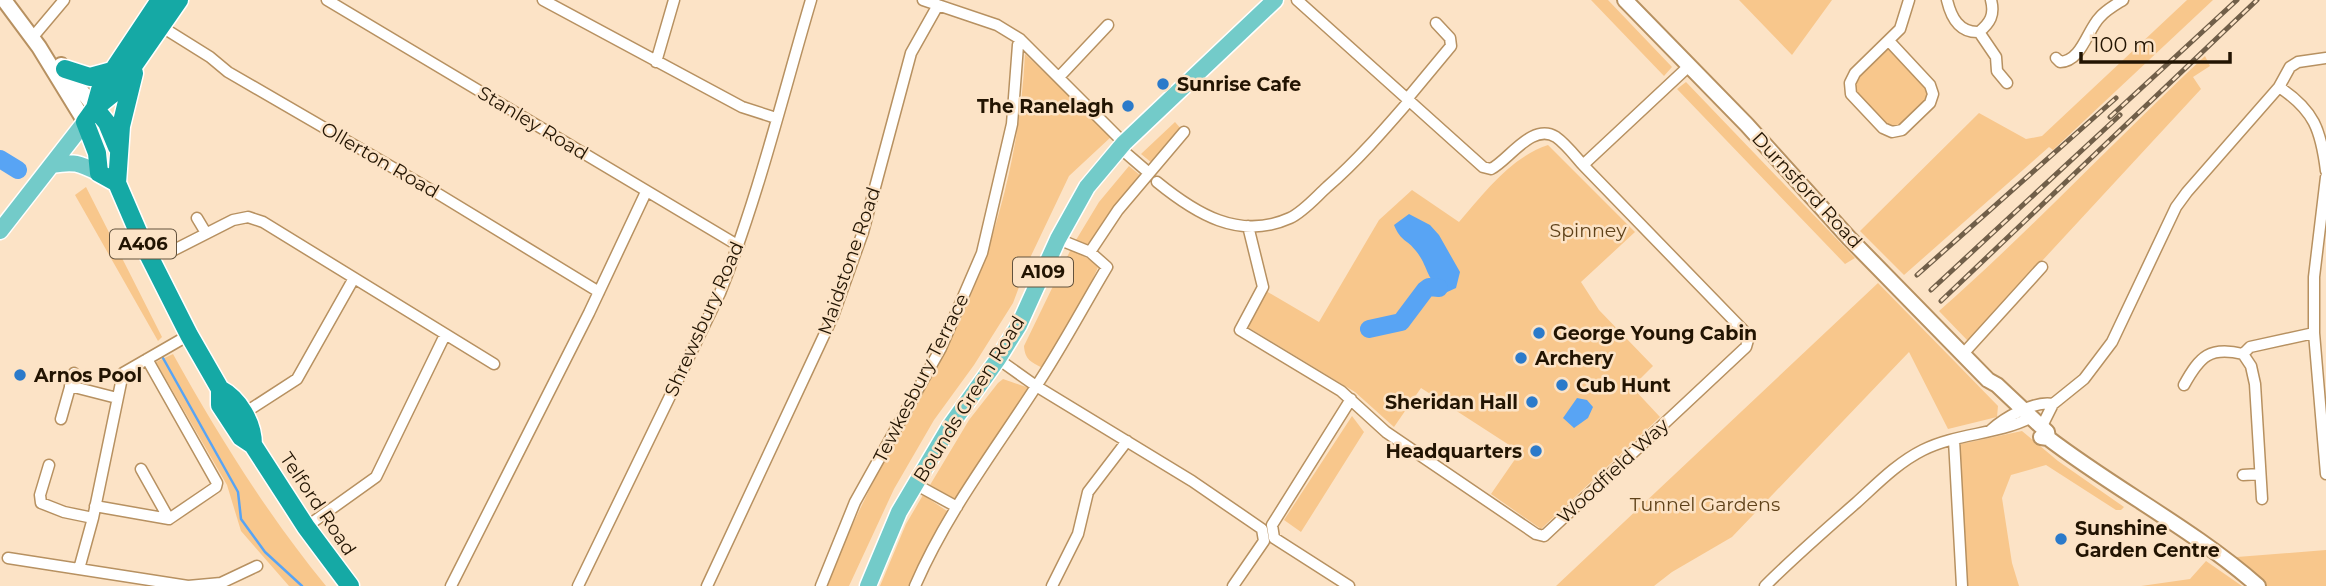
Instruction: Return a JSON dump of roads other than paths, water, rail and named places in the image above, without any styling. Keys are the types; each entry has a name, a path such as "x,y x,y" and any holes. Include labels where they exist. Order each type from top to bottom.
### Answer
{"highway":[{"path":"117,183 99,173 90,115 100,90 160,0"},
{"name":"A406","path":"117,183 118,148 124,112 137,63 179,0"},
{"path":"90,115 116,91 137,63"},
{"path":"65,69 90,77 112,71"},
{"path":"90,115 107,123 118,148"},
{"name":"Telford Road","path":"117,183 145,248 220,389 220,405 241,437 253,444 306,527 350,586"},
{"name":"Telford Road","path":"220,389 232,396 253,430 253,444"}],"main road":[{"path":"4,0 90,115"},
{"name":"Bounds Green Road","path":"868,586 899,512 950,426 1019,325 1058,239 1087,187 1122,145 1275,0"},
{"name":"Durnsford Road","path":"1625,0 1747,125 1849,238 2037,434 2044,433 2222,557 2258,586"},
{"path":"36,42 65,69 90,115"},
{"path":"0,230 90,115"},
{"path":"52,165 80,163 99,173"}],"street":[{"path":"36,42 64,0"},
{"name":"Stanley Road","path":"327,0 739,246"},
{"path":"543,0 742,107 776,117"},
{"path":"656,62 674,0"},
{"name":"Shrewsbury Road","path":"578,586 720,293 739,246 811,0"},
{"path":"923,0 943,4 1006,30 1020,39 1060,76 1149,173"},
{"path":"1297,0 1483,167 1491,170 1532,136 1539,134 1557,138 1583,165 1689,66"},
{"path":"1889,41 1930,85 1933,94 1930,103 1902,130 1892,132 1883,128 1851,94 1850,83 1855,73 1900,29 1909,0"},
{"path":"1947,0 1954,19 1964,30 1979,32 1996,57 1997,71 2007,83"},
{"path":"1979,32 1990,21 1991,0"},
{"path":"2056,58 2060,62 2070,59 2082,46 2102,14 2123,0"},
{"name":"Maidstone Road","path":"707,586 730,531 833,316 863,232 912,53 943,4"},
{"path":"1157,182 1203,215 1225,223 1248,226 1292,218 1350,167 1451,46 1450,38 1436,23"},
{"path":"1060,76 1108,24"},
{"name":"Ollerton Road","path":"162,27 210,57 228,72 440,195 599,292"},
{"name":"Tewkesbury Terrace","path":"821,586 855,502 941,348 982,253 1012,124 1020,39"},
{"path":"2044,433 2053,404 2084,379 2112,342 2176,207 2279,88 2290,67 2298,62 2326,58"},
{"path":"2279,88 2301,103 2310,113 2323,145 2326,171"},
{"path":"1090,252 1118,210 1184,132"},
{"name":"Woodfield Way","path":"1248,226 1263,287 1240,330 1351,399 1386,432 1536,534 1544,536 1746,347 1748,340 1747,334 1583,165"},
{"path":"2326,177 2314,277 2314,333 2323,403 2326,474"},
{"path":"451,586 599,292 646,192"},
{"path":"172,251 233,220 248,217 263,222 495,364"},
{"path":"197,218 206,233"},
{"path":"915,586 980,468 1036,386 1107,267 1090,252 1058,239"},
{"path":"1963,354 2042,267"},
{"path":"2314,277 2326,278"},
{"path":"243,414 296,379 354,278"},
{"path":"2243,354 2250,347 2314,333"},
{"path":"79,569 93,518 123,373 189,335"},
{"path":"306,527 376,477 445,335"},
{"path":"2184,385 2196,365 2209,354 2224,349 2243,354 2251,366 2255,384 2262,499"},
{"path":"95,506 169,519 216,487 217,483 147,359"},
{"path":"998,359 1349,586"},
{"path":"61,419 74,373"},
{"path":"70,386 117,398"},
{"path":"1233,586 1264,541 1351,399"},
{"path":"1765,586 1901,463 1925,449 1991,430 2047,403 2053,404"},
{"path":"1954,440 1962,586"},
{"path":"1052,586 1078,534 1088,492 1128,441"},
{"path":"48,464 40,495 41,503 64,512 93,518"},
{"path":"141,469 169,519"},
{"path":"2243,475 2260,474"},
{"path":"915,484 957,507"},
{"path":"8,558 188,586 221,583 257,566"}],"water":[{"path":"1409,214 1430,225 1439,235 1460,272 1456,288 1445,293 1439,288 1430,278 1416,251 1399,235 1394,225"},
{"path":"1577,398 1587,400 1593,407 1588,418 1574,428 1563,418"}],"waterway":[{"path":"0,159 18,170"},
{"path":"1369,329 1401,322 1425,290 1429,287 1439,288"},
{"path":"163,358 238,492 241,519 265,552 302,586"}],"railway":[{"path":"2110,117 2237,0"},
{"path":"1941,301 2257,0"},
{"path":"1917,275 2116,98"},
{"path":"1931,290 2120,115"}],"place":[{"name":"Sunrise Cafe","path":"1163,84"},
{"name":"The Ranelagh","path":"1128,106"},
{"name":"George Young Cabin","path":"1539,333"},
{"name":"Archery","path":"1521,358"},
{"name":"Arnos Pool","path":"20,375"},
{"name":"Cub Hunt","path":"1562,385"},
{"name":"Sheridan Hall","path":"1532,402"},
{"name":"Headquarters","path":"1536,451"},
{"name":"Sunshine Garden Centre","path":"2061,539"}],"park label":[{"name":"Spinney","path":"1588,230"},
{"name":"Tunnel Gardens","path":"1705,504"}]}
